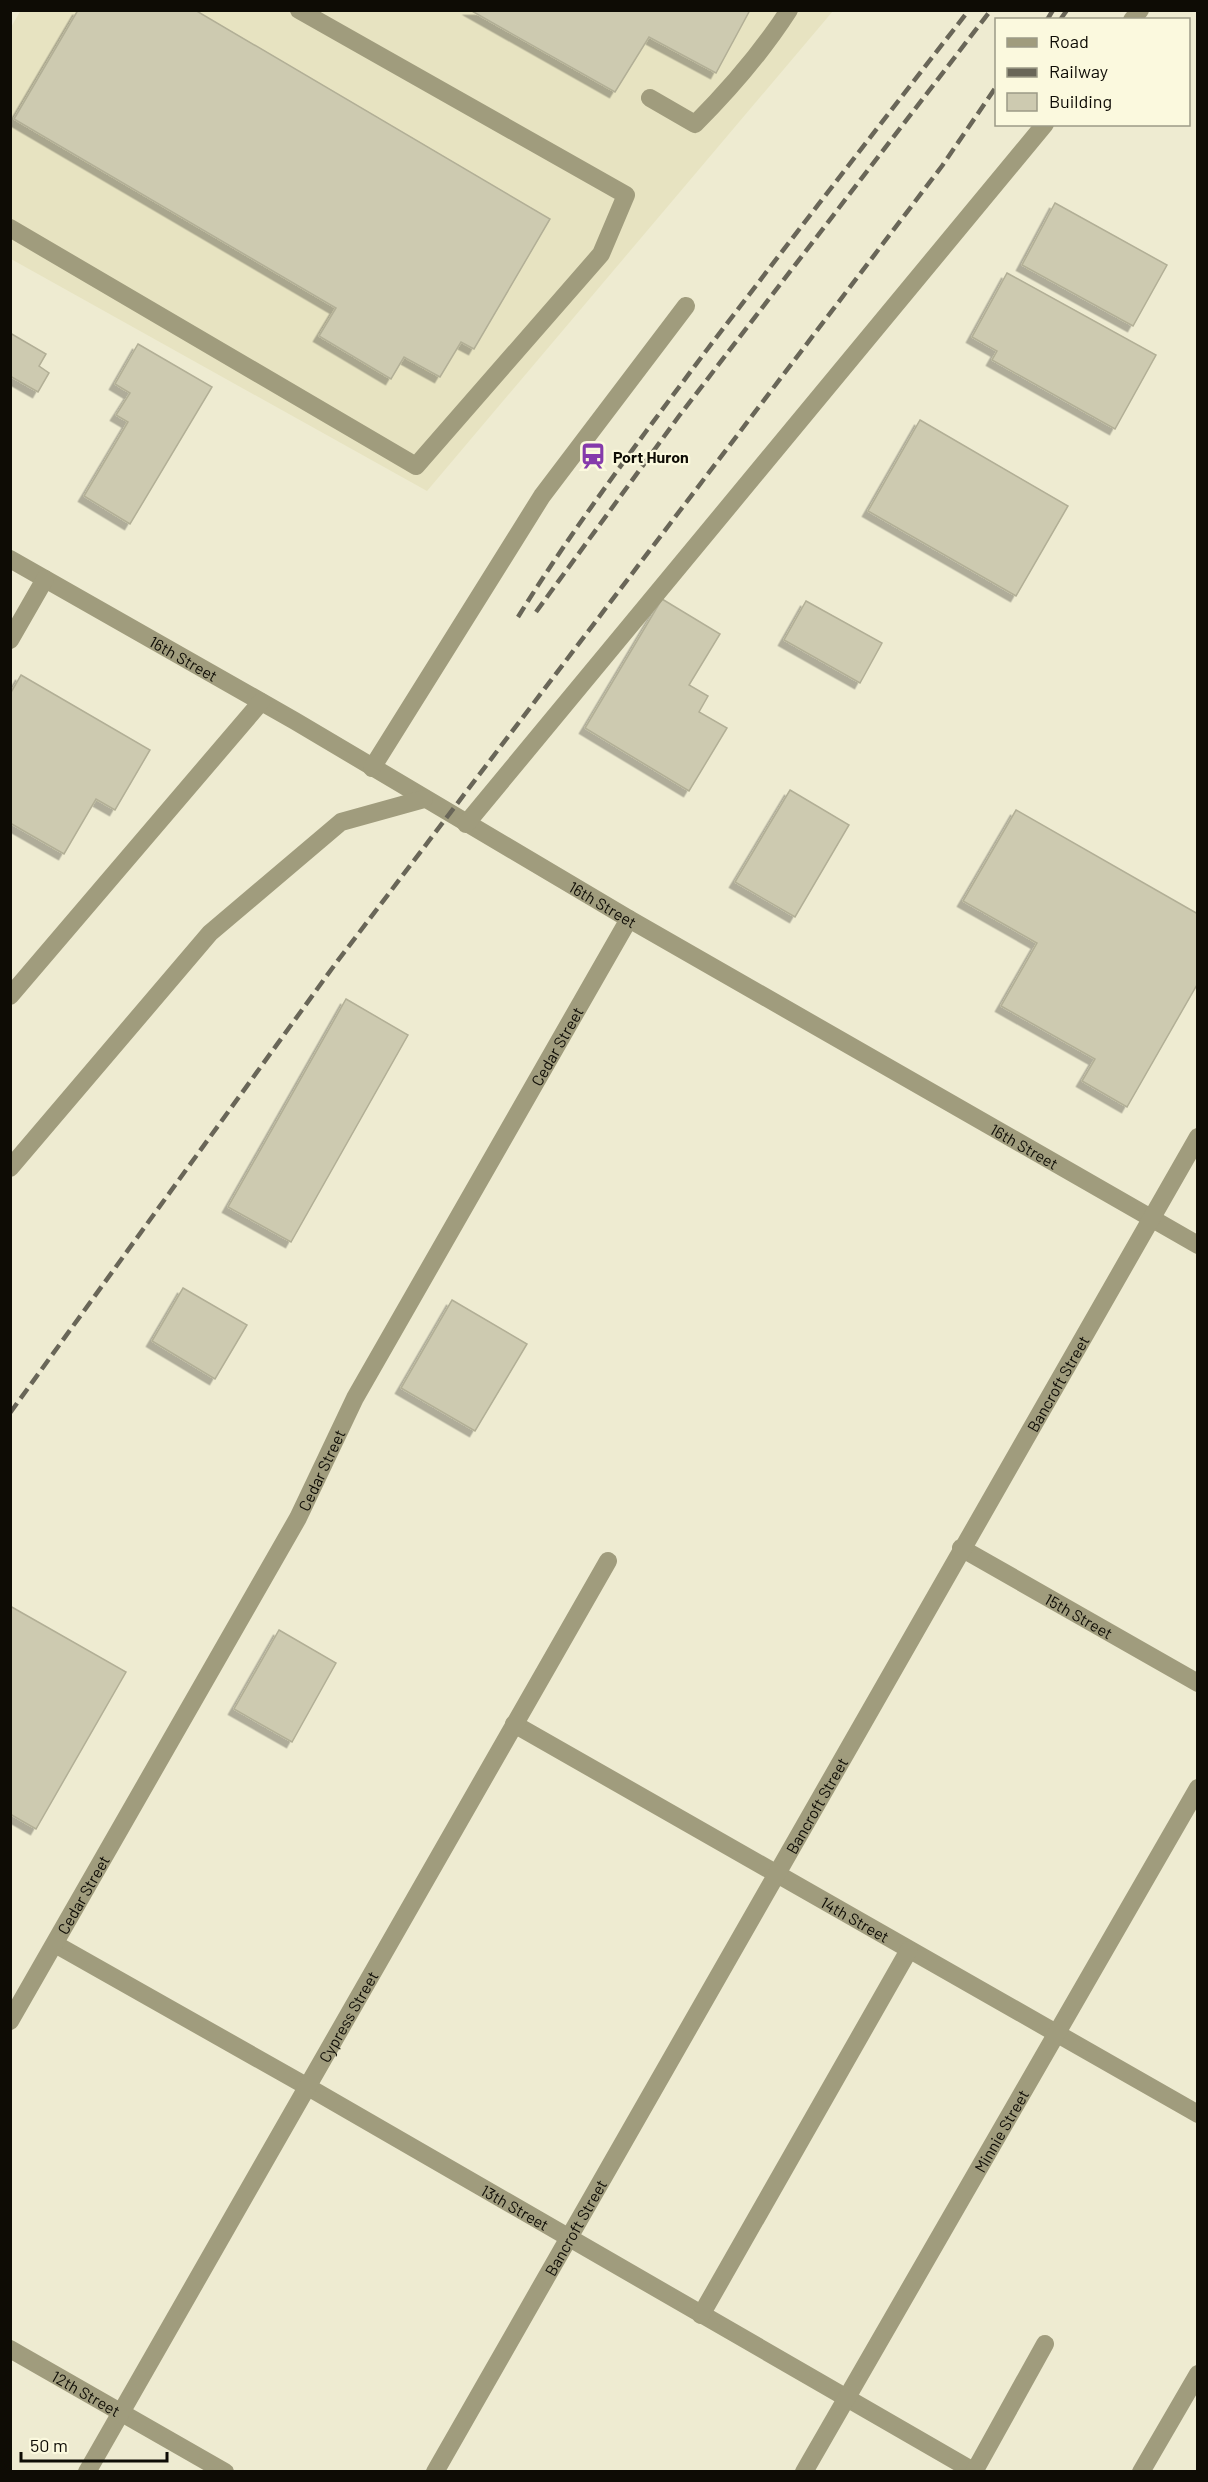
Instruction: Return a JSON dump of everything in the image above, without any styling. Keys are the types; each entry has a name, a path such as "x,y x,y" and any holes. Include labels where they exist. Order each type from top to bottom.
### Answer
{"street":[{"path":"10,228 416,466 601,254 626,195 299,10"},
{"path":"650,98 695,124 723,96 768,42 789,10"},
{"path":"466,824 1043,126"},
{"path":"372,768 542,496 686,306"},
{"name":"16th Street","path":"10,559 261,702 629,919 1197,1245"},
{"path":"10,640 45,579"},
{"path":"10,996 261,702"},
{"path":"10,1168 210,933 341,822 424,799"},
{"name":"Cedar Street","path":"10,2021 298,1518 355,1398 629,919"},
{"name":"Bancroft Street","path":"435,2472 1197,1137"},
{"name":"15th Street","path":"961,1548 1197,1683"},
{"name":"Cypress Street","path":"87,2472 608,1561"},
{"name":"14th Street","path":"514,1724 1197,2114"},
{"name":"Minnie Street","path":"804,2472 1197,1788"},
{"name":"13th Street","path":"55,1944 308,2087 974,2471"},
{"path":"701,2315 909,1950"},
{"path":"974,2471 1045,2344"},
{"name":"12th Street","path":"10,2349 225,2472"},
{"path":"1141,2472 1197,2374"}],"shaded area":[{"path":"21,10 833,11 427,491 11,259 10,29"}],"building":[{"path":"78,10 195,10 550,219 474,349 461,342 440,377 404,357 391,379 319,336 336,308 14,119"},
{"path":"470,10 750,10 716,73 649,37 615,92"},
{"path":"1055,203 1167,265 1133,326 1022,265"},
{"path":"1007,273 1156,355 1115,429 992,360 997,351 972,337"},
{"path":"10,333 46,354 39,366 49,373 38,392 10,376"},
{"path":"138,344 212,387 130,524 84,496 128,422 116,415 130,393 115,384"},
{"path":"920,420 1068,506 1016,596 868,511"},
{"path":"662,599 720,634 689,685 708,696 699,712 727,728 689,791 585,728"},
{"path":"806,601 882,643 860,683 784,640"},
{"path":"21,675 150,750 115,810 96,799 64,854 10,823 10,694"},
{"path":"790,790 849,825 795,917 735,882"},
{"path":"1016,810 1198,914 1198,983 1127,1107 1082,1081 1095,1059 1001,1006 1037,943 963,901"},
{"path":"346,999 408,1035 291,1242 228,1207"},
{"path":"183,1288 247,1325 215,1379 152,1341"},
{"path":"452,1300 527,1344 475,1431 401,1388"},
{"path":"10,1606 126,1672 36,1829 10,1814"},
{"path":"279,1630 336,1663 292,1742 234,1709"}],"railway":[{"path":"518,617 585,515 657,416 969,10"},
{"path":"536,612 679,416 991,10"},
{"path":"1048,18 1053,10"},
{"path":"1061,18 1067,10"},
{"path":"10,1413 336,963 942,166 995,88"}],"place":[{"name":"Port Huron","path":"593,456"}]}
